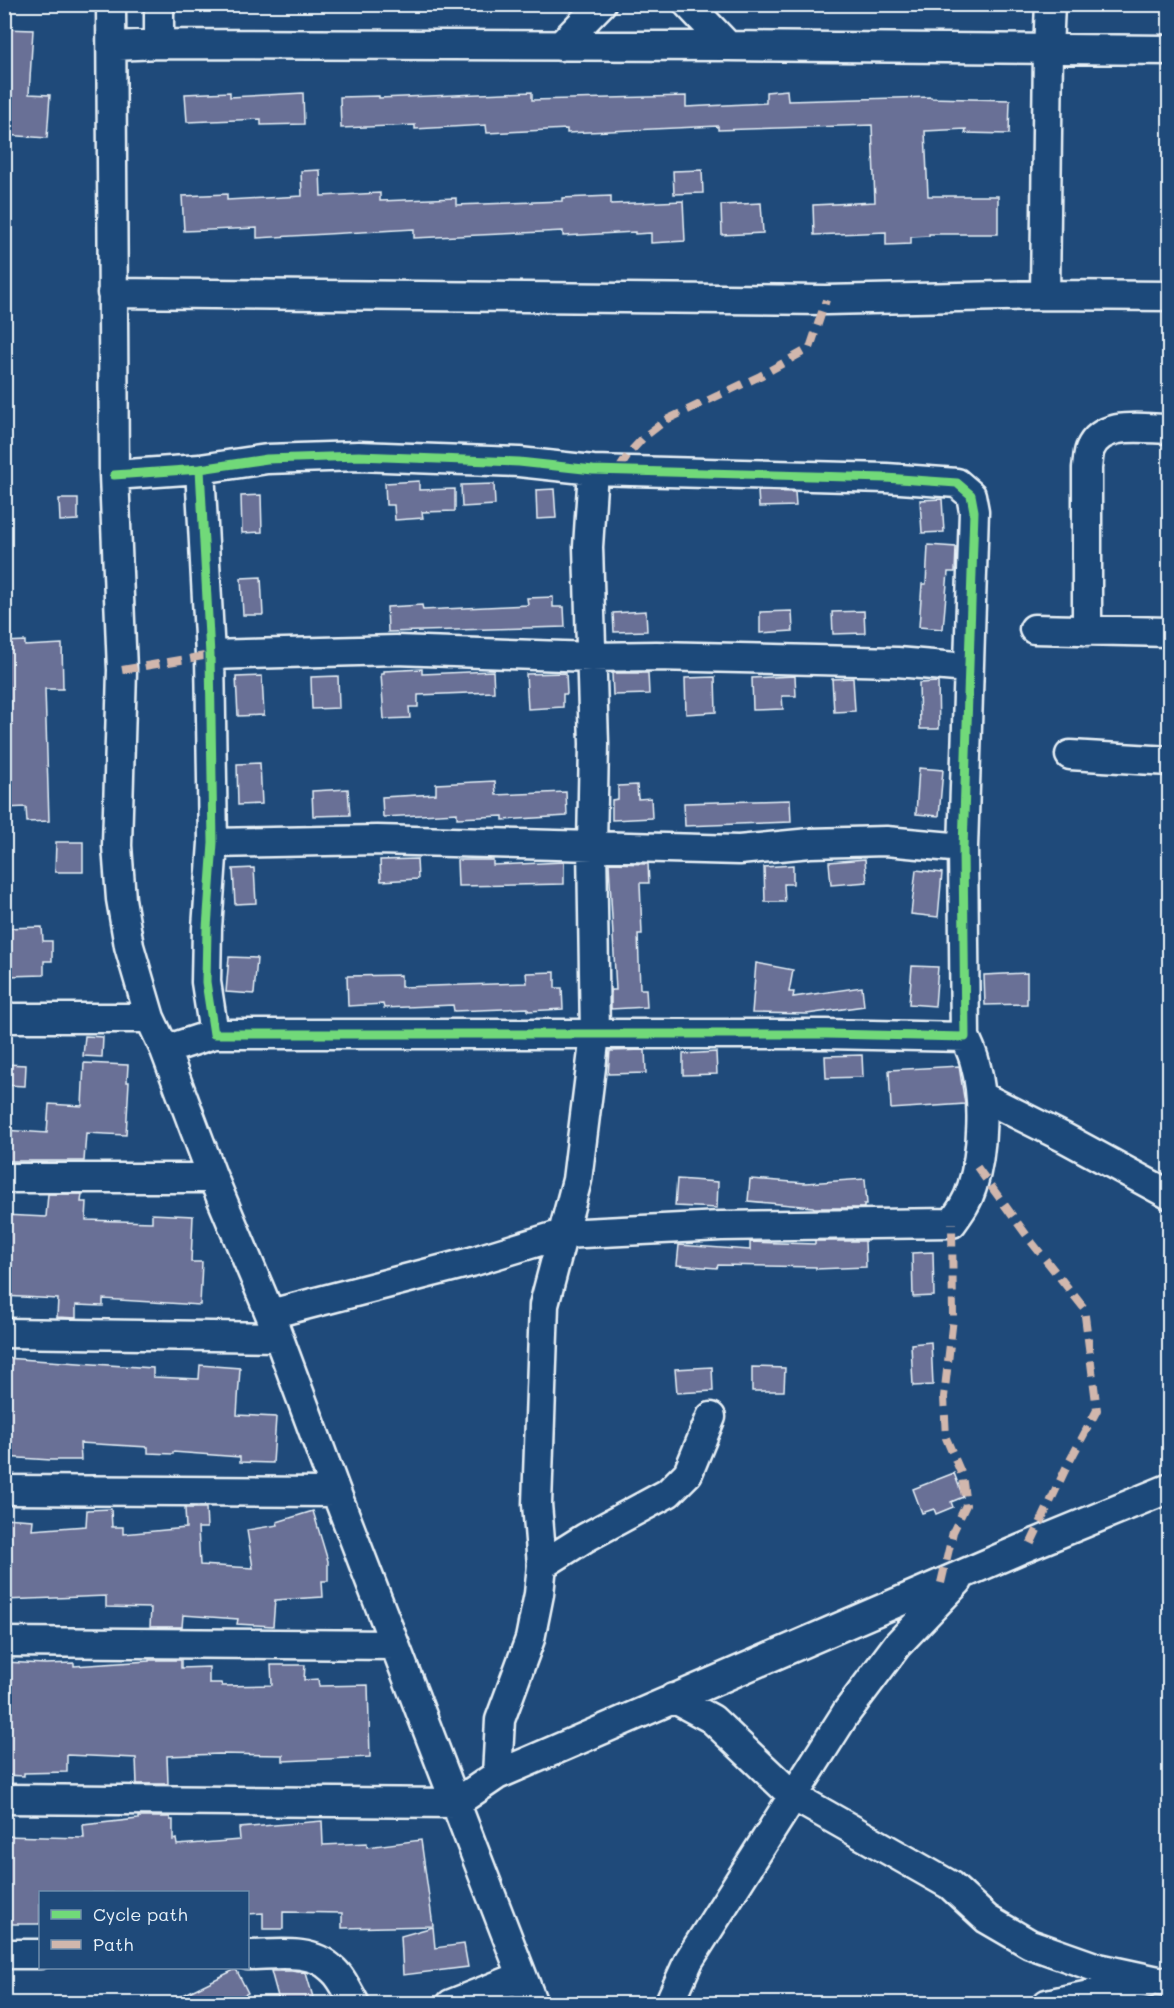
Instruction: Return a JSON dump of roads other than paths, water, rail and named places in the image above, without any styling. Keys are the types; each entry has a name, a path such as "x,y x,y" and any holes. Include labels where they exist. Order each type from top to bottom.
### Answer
{"street":[{"path":"111,4 114,475 122,670 117,846 121,899 129,946 150,1018 165,1050 213,1178 274,1325 533,2004"},
{"path":"159,4 159,44"},
{"path":"560,46 601,4"},
{"path":"688,4 728,46"},
{"path":"1045,295 1050,4"},
{"path":"112,46 159,44 728,46 1170,50"},
{"path":"112,292 826,300 1045,295 1170,296"},
{"path":"1088,631 1087,468 1089,450 1098,437 1116,429 1170,429"},
{"path":"4,1333 274,1325 563,1234 721,1226 952,1223 964,1207 977,1167 981,1096 976,1064 965,1037 963,848 974,512 972,495 957,483 886,478 593,470 519,462 359,456 267,459 200,469 114,475"},
{"path":"200,469 210,655 213,843 206,981 214,1034"},
{"path":"497,1775 500,1720 530,1639 539,1594 542,1565 537,1504 544,1305 577,1180 595,1035 592,846 594,744 588,547 593,470"},
{"path":"1034,629 1170,632"},
{"path":"210,655 396,650 591,657 656,656 897,662 968,668"},
{"path":"1070,755 1170,761"},
{"path":"213,843 377,840 739,850 810,843 886,840 963,848"},
{"path":"4,1018 150,1018"},
{"path":"165,1050 214,1034 826,1034 965,1037"},
{"path":"981,1096 1170,1195"},
{"path":"4,1178 213,1178"},
{"path":"542,1565 585,1538 668,1493 688,1473 711,1417"},
{"path":"4,1799 456,1803 497,1775 966,1573 1170,1488"},
{"path":"4,1490 336,1492"},
{"path":"669,2004 689,1960 846,1713 897,1645 966,1573"},
{"path":"4,1642 395,1645"},
{"path":"673,1698 712,1719 793,1796 950,1885 987,1919 1030,1944 1098,1968 1164,1981"},
{"path":"4,1954 39,1954"},
{"path":"249,1955 305,1955 320,1959 334,1970 355,2004"},
{"path":"451,2004 522,1976"},
{"path":"1047,2004 1164,1981"}]}
